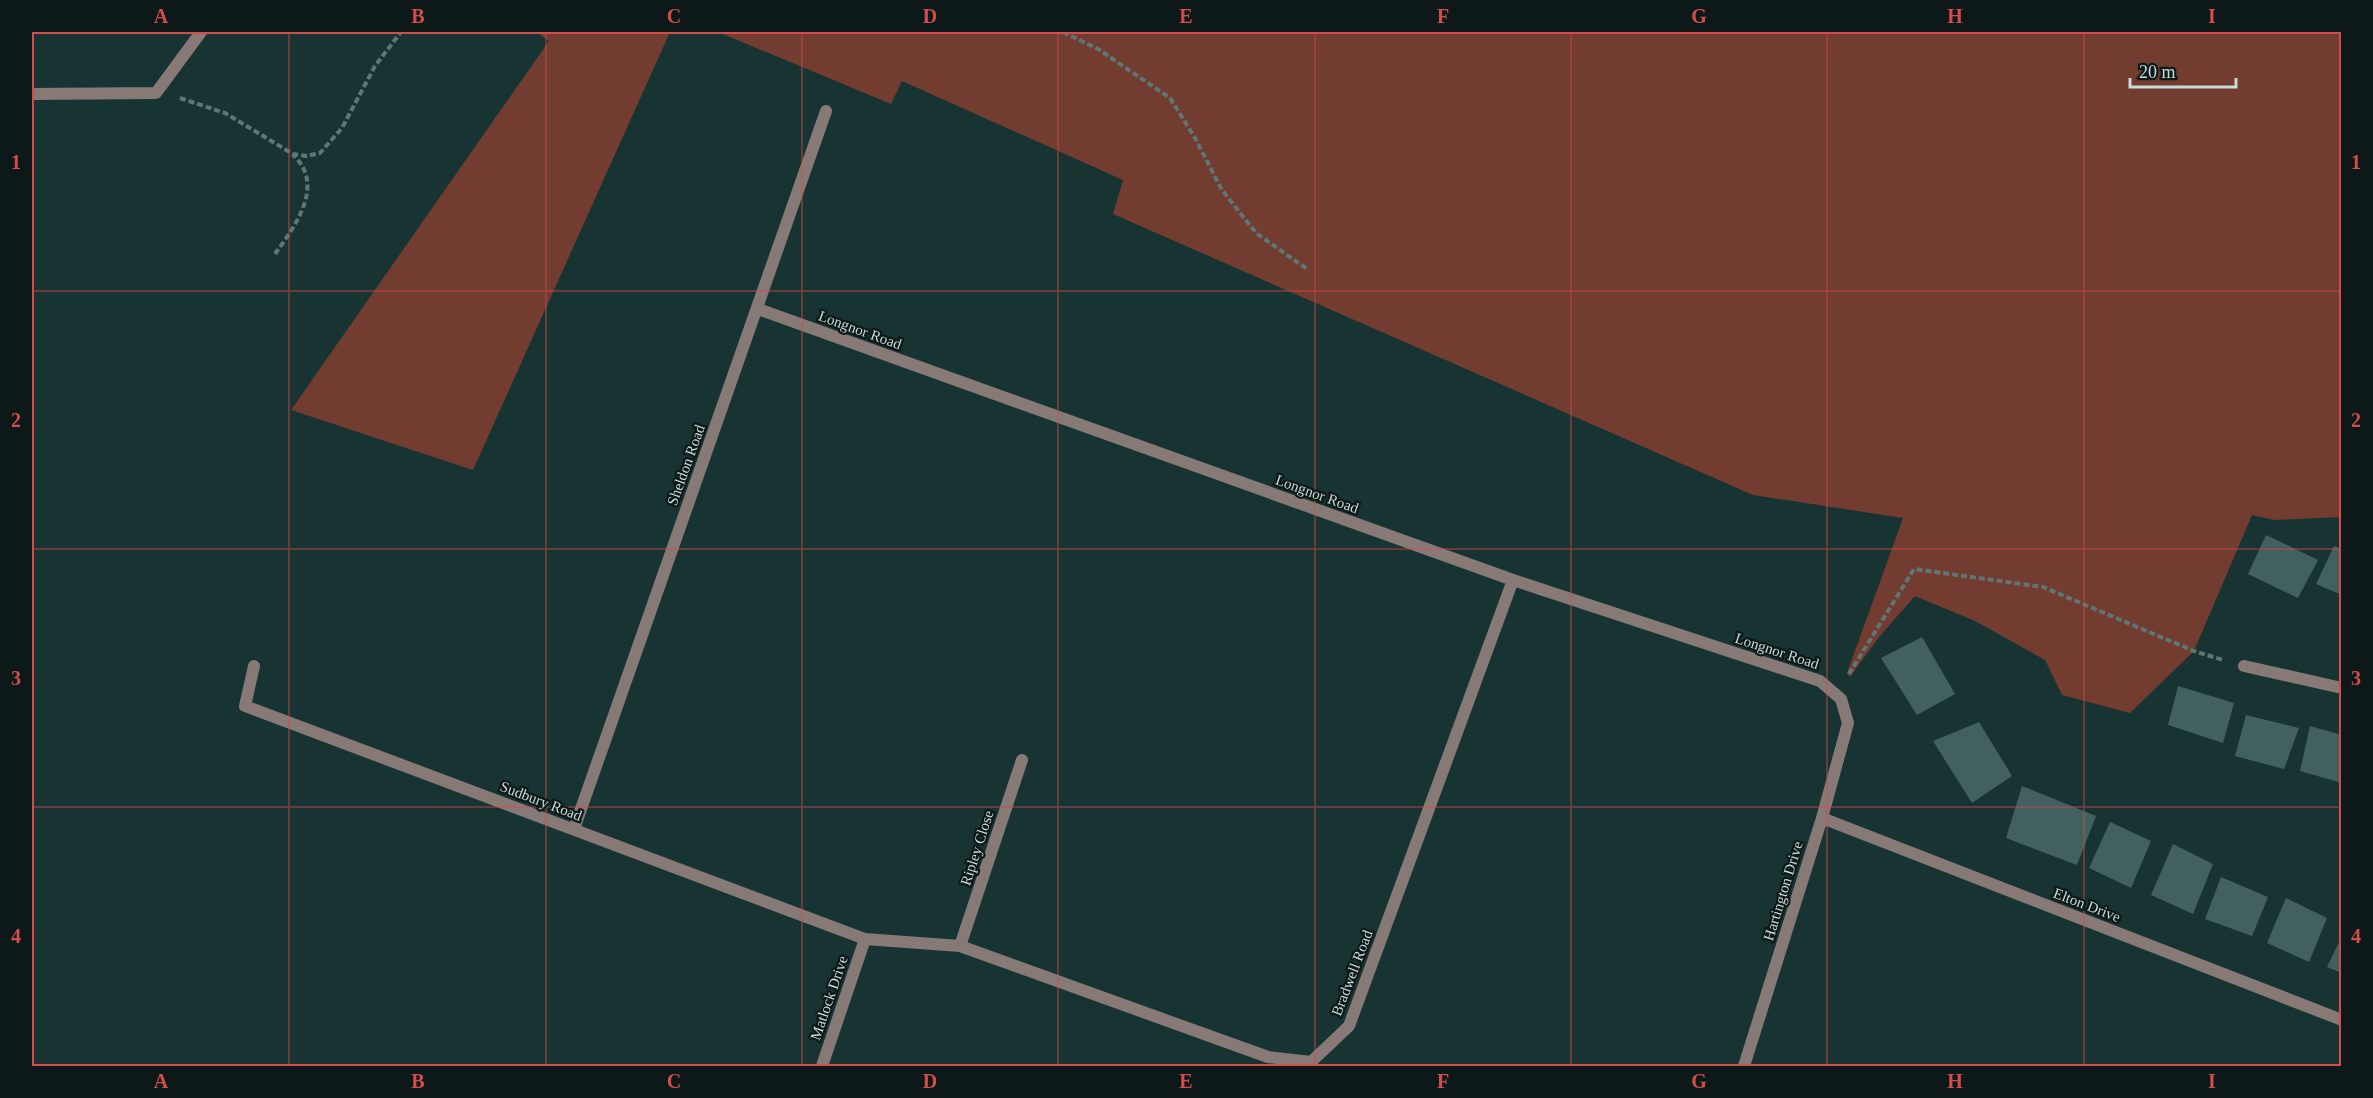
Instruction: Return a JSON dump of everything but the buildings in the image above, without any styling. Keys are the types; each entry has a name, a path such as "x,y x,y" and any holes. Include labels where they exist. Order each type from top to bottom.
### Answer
{"street":[{"path":"32,93 156,93 201,32"},
{"name":"Sheldon Road","path":"574,829 826,111"},
{"name":"Longnor Road","path":"758,309 1513,580 1820,681 1841,699"},
{"name":"Bradwell Road","path":"865,939 960,946 1268,1057 1311,1062 1349,1026 1513,580"},
{"name":"Sudbury Road","path":"254,666 245,706 865,939"},
{"path":"2244,666 2342,688"},
{"name":"Hartington Drive","path":"1744,1066 1822,818 1848,723 1841,699"},
{"name":"Ripley Close","path":"960,946 1022,760"},
{"name":"Elton Drive","path":"1822,818 2342,1020"},
{"name":"Matlock Drive","path":"822,1066 865,939"}],"path":[{"path":"293,154 307,156 320,153 342,128 375,66 401,32"},
{"path":"1064,32 1098,50 1170,98 1195,138 1221,190 1256,233 1307,269"},
{"path":"156,93 195,101 225,113 293,154 303,163 308,179 306,200 297,223 275,254"},
{"path":"1841,699 1848,676 1914,569 2043,587 2194,651 2244,666"}],"shaded area":[{"path":"536,32 670,32 473,470 291,410 549,41"},
{"path":"718,32 2341,32 2341,517 2274,520 2252,515 2194,651 2130,713 2062,695 2045,660 1975,621 1915,596 1879,637 1850,677 1847,673 1903,518 1753,495 1113,214 1123,180 902,81 891,104"}]}
